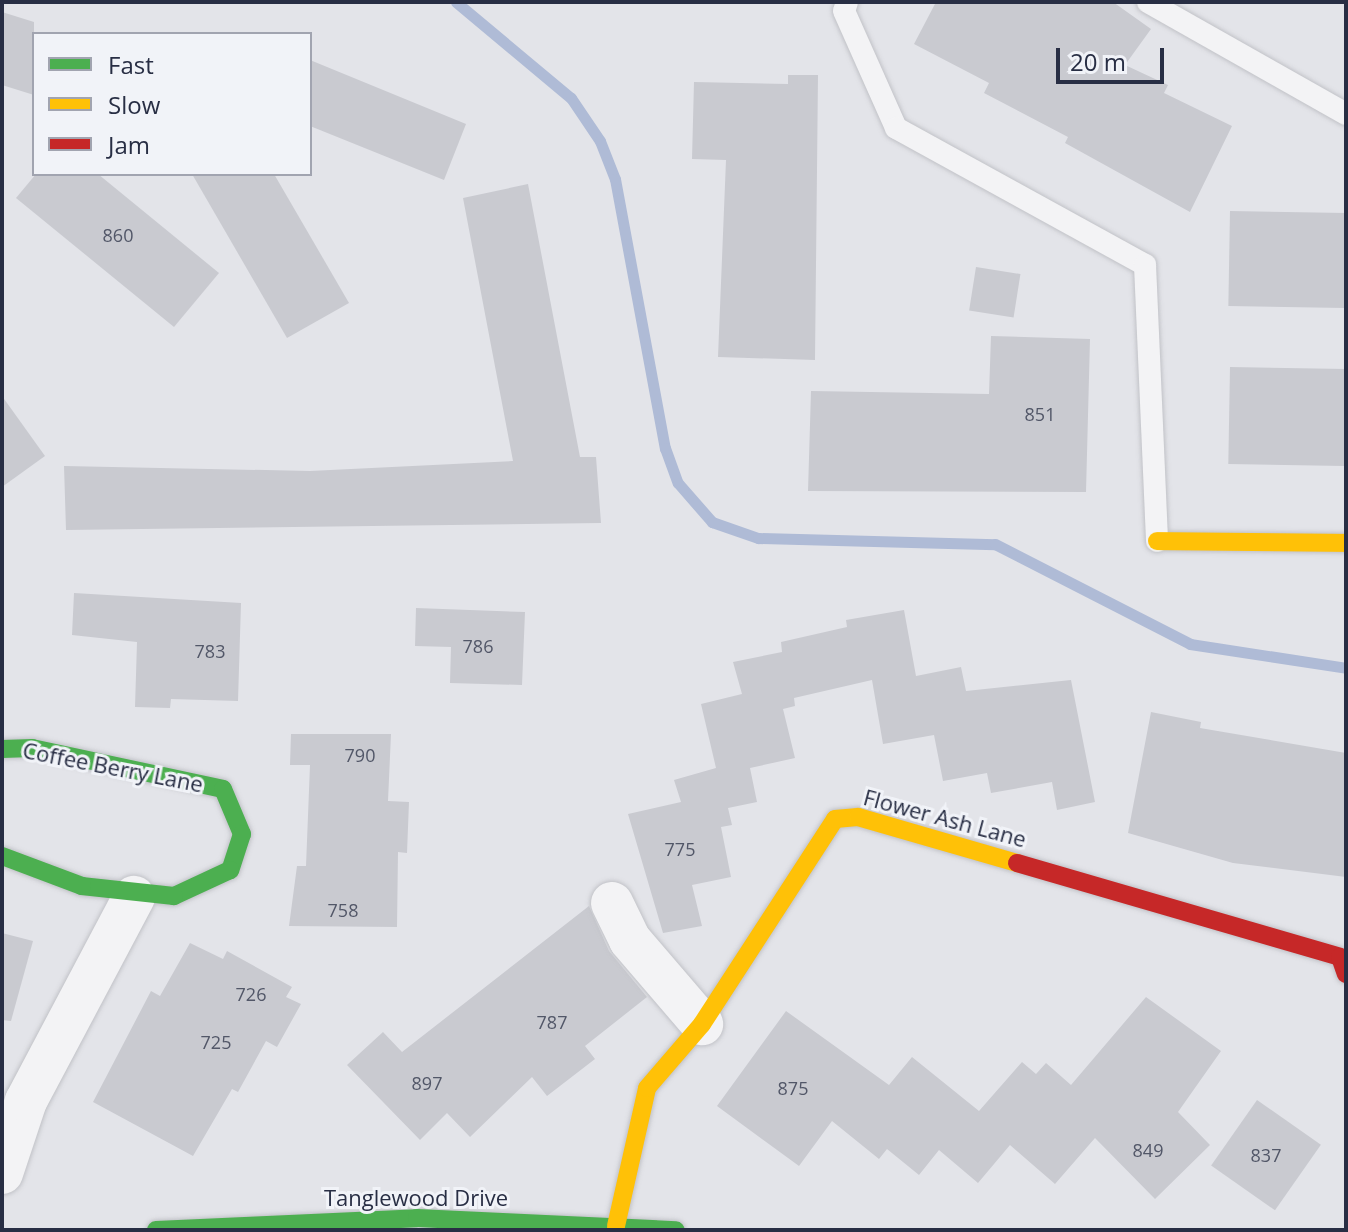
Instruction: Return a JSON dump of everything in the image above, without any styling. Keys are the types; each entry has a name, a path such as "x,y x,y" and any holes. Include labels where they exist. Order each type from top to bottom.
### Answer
{"street":[{"path":"1157,541 1346,543"},
{"name":"Coffee Berry Lane","path":"2,749 32,748 223,789 242,834 230,870 195,892 134,897 2,856"},
{"name":"Flower Ash Lane","path":"616,1226 638,1106 702,1024 818,836 848,817 1340,957 1346,974"},
{"path":"2,1173 26,1101 134,897"},
{"path":"612,903 630,940 702,1024"},
{"name":"Tanglewood Drive","path":"156,1230 417,1224 616,1226 676,1230"}],"lane":[{"path":"847,2 844,11 896,128 1145,265 1157,541"},
{"path":"1148,2 1346,114"}],"building":[{"path":"936,2 1113,2 1151,29 1125,65 1168,85 1164,93 1232,126 1190,212 1065,143 1068,137 984,93 989,83 914,44"},
{"path":"2,12 34,22 34,32 32,94 2,85"},
{"path":"312,61 466,124 444,180 312,127"},
{"path":"788,75 818,75 815,360 718,357 726,160 692,159 694,82 788,84"},
{"path":"34,176 100,176 219,273 174,327 16,198"},
{"path":"193,176 275,176 349,303 287,338"},
{"path":"528,184 580,457 596,457 601,523 66,530 64,466 310,471 513,461 463,198"},
{"path":"1230,211 1346,213 1344,308 1228,306"},
{"path":"976,267 1020,274 1014,317 969,310"},
{"path":"991,336 1090,339 1086,492 808,491 811,391 989,394"},
{"path":"1230,367 1346,369 1344,466 1228,464"},
{"path":"2,396 45,456 2,487"},
{"path":"74,593 241,603 238,701 171,699 170,708 135,707 137,642 72,635"},
{"path":"416,608 525,612 522,685 450,683 451,647 415,646"},
{"path":"904,610 916,676 961,667 966,691 1071,680 1095,802 1057,810 1052,782 991,793 987,773 943,781 934,735 883,744 872,680 794,698 795,706 783,709 795,758 750,768 757,802 728,808 732,825 721,827 731,877 692,885 702,926 663,933 628,814 681,802 674,780 716,768 701,704 742,694 733,662 782,652 781,642 847,627 846,620"},
{"path":"1151,712 1201,722 1200,728 1346,753 1346,877 1233,863 1128,833"},
{"path":"291,734 391,734 388,801 409,802 407,853 398,852 397,927 289,926 297,866 306,866 310,765 290,765"},
{"path":"589,906 609,951 647,997 585,1046 595,1059 547,1096 532,1077 470,1137 447,1113 420,1140 347,1065 383,1032 402,1052"},
{"path":"2,933 33,941 11,1021 2,1020"},
{"path":"190,943 223,959 227,951 292,987 286,997 301,1004 277,1047 266,1041 238,1092 232,1089 193,1156 93,1102 151,991 160,996"},
{"path":"1146,997 1221,1051 1178,1112 1210,1145 1155,1199 1095,1138 1055,1184 1010,1145 978,1183 939,1150 919,1175 887,1149 879,1159 832,1121 799,1166 717,1106 786,1011 889,1085 912,1057 979,1111 1022,1062 1036,1074 1046,1063 1071,1085"},
{"path":"1257,1100 1321,1145 1275,1210 1211,1166"}],"waterway":[{"path":"456,2 571,98 600,141 615,179 665,448 678,483 712,522 758,538 995,544 1190,644 1346,668"}],"traffic: fast":[{"path":"2,749 32,748 223,789 242,834 230,870 174,896 82,886 2,856"},
{"path":"156,1230 417,1218 676,1230"}],"traffic: slow":[{"path":"1157,541 1346,543"},
{"path":"616,1226 647,1088 702,1024 835,819 858,817 1017,863"}],"traffic: jam":[{"path":"1017,863 1340,957 1346,974"}]}
